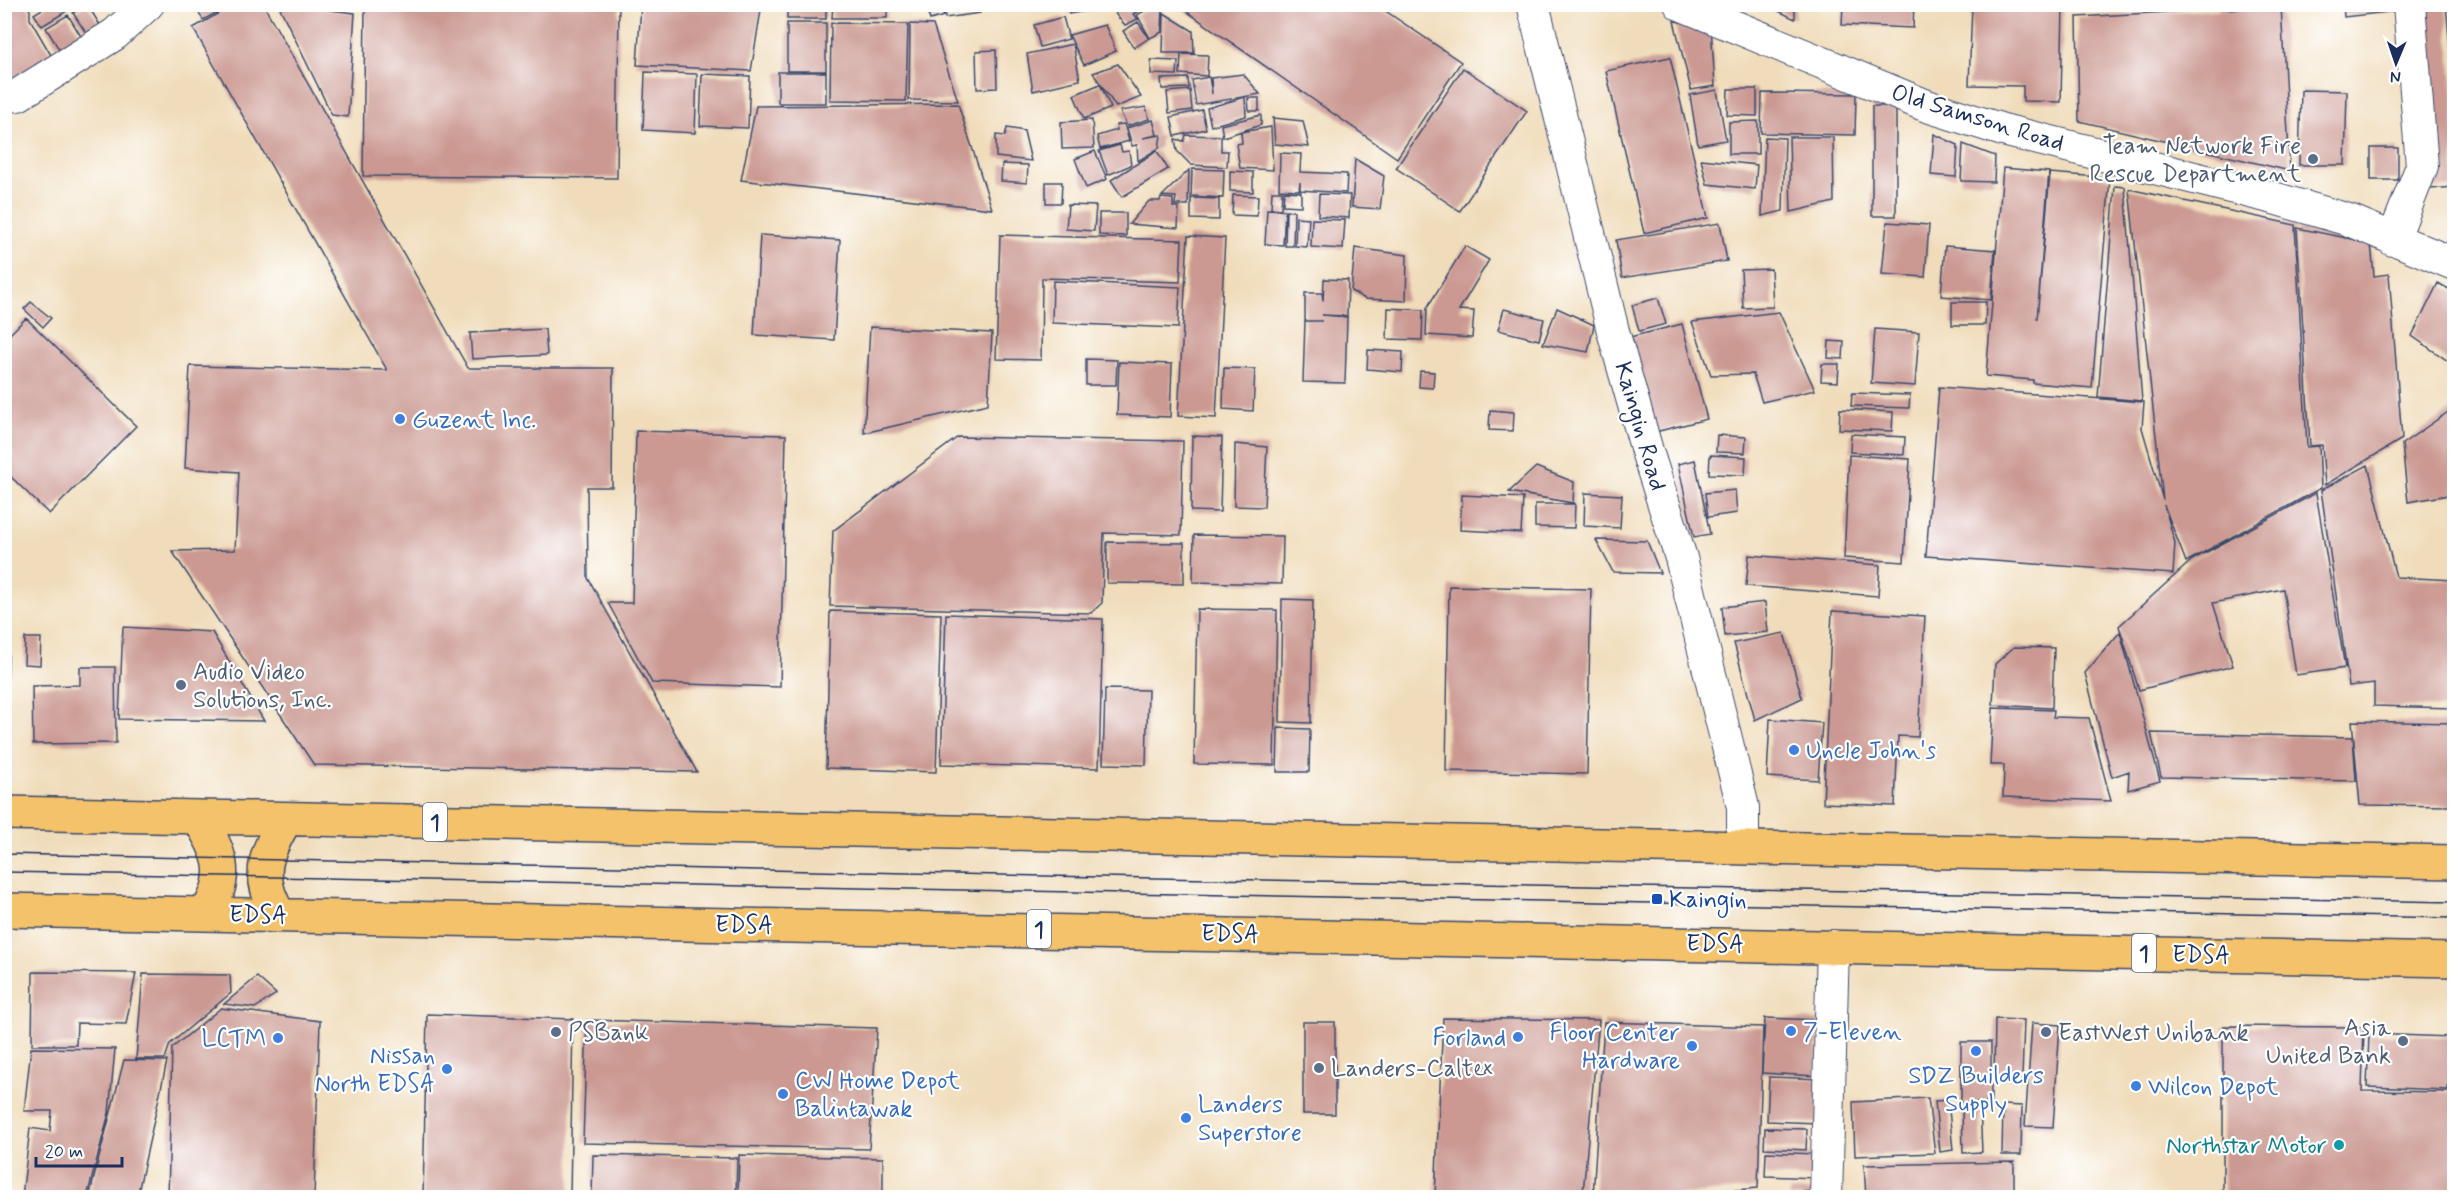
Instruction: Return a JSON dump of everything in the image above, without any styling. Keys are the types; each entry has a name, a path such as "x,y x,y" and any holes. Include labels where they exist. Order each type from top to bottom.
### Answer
{"highway":[{"name":"1","path":"4,813 2454,862"},
{"path":"198,817 221,860 220,886 216,899 206,914"},
{"path":"279,915 267,891 264,869 269,848 286,819"},
{"name":"EDSA","path":"4,910 2454,960"}],"street":[{"path":"4,97 18,95 116,34 148,4"},
{"name":"Kaingin Road","path":"1533,4 1613,331 1647,451 1682,558 1743,807 1743,848"},
{"name":"Old Samson Road","path":"1680,4 1927,106 2003,130 2270,197 2349,220 2454,264"},
{"path":"2393,240 2422,166 2409,4"},
{"path":"1826,1197 1833,946"}],"building":[{"path":"4,4 26,4 30,10 30,19 55,62 4,87"},
{"path":"50,4 63,4 67,11 42,26 34,14"},
{"path":"87,4 100,25 86,33 73,13"},
{"path":"194,4 232,4 203,20"},
{"name":"Guzent Inc.","path":"235,4 263,4 468,368 613,368 612,487 587,487 588,578 697,772 314,765 172,551 235,550 239,472 185,468 190,366 387,370 193,28"},
{"path":"278,4 355,13 348,117 332,115"},
{"path":"365,4 619,4 617,178 363,176"},
{"path":"641,4 762,4 751,71 637,65"},
{"path":"787,4 826,4 826,19 787,19"},
{"path":"833,4 887,4 887,18 832,18"},
{"path":"925,4 941,4 944,16 930,20"},
{"path":"944,4 979,4 980,13 945,18"},
{"path":"1067,4 1092,4 1092,10 1069,14"},
{"path":"1113,4 1152,4 1133,14 1138,19 1125,25 1116,15"},
{"path":"1176,4 1375,4 1461,62 1397,158"},
{"path":"1764,4 1795,4 1795,19"},
{"path":"1843,4 1914,4 1913,28 1842,25"},
{"path":"1972,4 2063,4 2061,102 2023,101 2023,86 1969,85"},
{"path":"2343,4 2404,4 2405,10 2344,17"},
{"path":"2415,4 2446,4 2454,96 2454,187 2431,189"},
{"path":"1155,5 1163,6 1162,32 1150,38 1137,15"},
{"path":"2281,6 2290,171 2079,121 2077,17"},
{"path":"1164,13 1193,31 1194,53 1163,53"},
{"path":"68,15 82,38 60,51 46,28"},
{"path":"1063,17 1069,39 1040,47 1034,25"},
{"path":"1674,21 1711,26 1715,86 1691,90"},
{"path":"1138,22 1149,38 1134,48 1123,31"},
{"path":"787,23 826,23 826,71 787,71"},
{"path":"831,23 908,24 906,101 830,100"},
{"path":"910,24 933,25 958,101 909,100"},
{"path":"1105,25 1116,51 1084,65 1069,35"},
{"path":"1073,44 1080,80 1033,91 1027,54"},
{"path":"996,50 997,88 977,89 976,51"},
{"path":"1181,54 1208,55 1207,76 1180,74"},
{"path":"1670,57 1708,218 1644,233 1606,71"},
{"path":"1151,60 1178,61 1177,75 1151,74"},
{"path":"1118,64 1141,97 1116,107 1093,73"},
{"path":"1463,68 1527,111 1460,211 1396,168"},
{"path":"645,72 697,74 695,133 643,130"},
{"path":"778,72 826,72 826,103 778,103"},
{"path":"702,74 750,76 748,128 700,126"},
{"path":"1243,74 1260,94 1196,105 1192,80 1209,77 1212,94 1211,78"},
{"path":"1188,78 1189,88 1162,89 1161,79"},
{"path":"1100,84 1111,108 1084,119 1074,95"},
{"path":"1728,89 1757,89 1757,116 1727,115"},
{"path":"1190,90 1192,110 1169,113 1167,92"},
{"path":"1717,90 1726,140 1698,145 1690,95"},
{"path":"2301,90 2347,91 2345,165 2299,165"},
{"path":"1762,93 1856,94 1855,135 1761,133"},
{"path":"1245,97 1246,116 1211,126 1207,108"},
{"path":"1248,98 1259,98 1259,111 1249,111"},
{"path":"958,104 992,209 741,180 756,106"},
{"path":"1872,106 1896,106 1896,216 1872,216"},
{"path":"1146,107 1149,119 1127,126 1120,111"},
{"path":"1202,110 1206,129 1175,136 1171,117"},
{"path":"1261,115 1261,125 1223,137 1221,125"},
{"path":"1273,118 1303,121 1309,147 1275,144"},
{"path":"1092,120 1094,148 1062,149 1061,122"},
{"path":"1153,120 1157,135 1143,138 1161,135 1159,148 1138,161 1137,145 1132,146 1127,128"},
{"path":"1758,121 1758,154 1729,154 1729,122"},
{"path":"1124,124 1129,141 1100,149 1097,136 1117,130 1116,125"},
{"path":"1271,127 1273,170 1240,168 1236,144 1242,143 1241,132"},
{"path":"1007,128 1024,131 1031,161 996,157 996,135 1005,136"},
{"path":"1934,134 1958,145 1956,177 1931,175"},
{"path":"1186,135 1221,136 1221,151 1228,151 1227,167 1191,165 1177,151 1175,139 1184,141"},
{"path":"1765,137 1785,138 1783,211 1762,216"},
{"path":"1789,137 1833,137 1834,202 1791,212"},
{"path":"1963,144 1995,156 1994,182 1961,181"},
{"path":"1120,145 1122,152 1129,151 1131,165 1108,175 1099,151"},
{"path":"2371,148 2398,148 2398,180 2371,180"},
{"path":"1095,151 1107,179 1086,188 1075,159"},
{"path":"1157,151 1168,169 1122,197 1111,180"},
{"path":"1280,153 1301,154 1300,172 1347,174 1346,193 1300,190 1300,182 1299,190 1279,189"},
{"path":"1355,159 1384,176 1380,209 1352,207"},
{"path":"1701,159 1757,165 1755,189 1707,184"},
{"path":"1002,164 1028,165 1027,183 1001,181"},
{"path":"2003,168 2049,172 2037,319 2050,173 2110,178 2092,388 1986,376"},
{"path":"1192,169 1224,170 1223,198 1191,196"},
{"path":"1189,170 1188,205 1175,205 1176,197 1162,196"},
{"path":"1230,171 1253,172 1253,192 1230,191"},
{"path":"1046,182 1062,182 1061,203 1046,203"},
{"path":"2115,186 2125,187 2142,401 2098,397"},
{"path":"2129,189 2295,225 2307,447 2319,446 2321,488 2186,562 2164,505 2175,543 2173,574 1926,556 1939,387 2144,402 2142,428 2163,500"},
{"path":"1272,191 1282,191 1281,209 1271,208"},
{"path":"1284,191 1301,192 1301,206 1283,205"},
{"path":"1319,194 1350,195 1349,218 1318,216"},
{"path":"1233,195 1258,196 1257,216 1232,215"},
{"path":"1161,198 1173,199 1173,207 1179,207 1178,228 1129,224 1149,201 1160,201"},
{"path":"1191,198 1219,199 1219,220 1191,219"},
{"path":"1068,205 1096,206 1094,231 1066,229"},
{"path":"1267,209 1285,210 1283,245 1265,244"},
{"path":"1286,211 1294,211 1293,246 1285,246"},
{"path":"1099,213 1126,213 1126,236 1099,235"},
{"path":"1296,217 1309,218 1307,247 1295,246"},
{"path":"1312,219 1345,220 1343,249 1311,247"},
{"path":"1887,222 1929,225 1925,277 1882,274"},
{"path":"1720,223 1727,261 1622,278 1616,240"},
{"path":"2297,228 2371,243 2374,276 2389,274 2402,439 2325,485 2322,445 2310,446"},
{"path":"760,235 840,240 834,340 754,335"},
{"path":"1000,235 1182,240 1180,282 1042,278 1041,360 996,359"},
{"path":"1188,236 1225,238 1216,418 1178,416"},
{"path":"1465,246 1489,260 1459,310 1474,311 1472,338 1426,335 1427,308"},
{"path":"1945,246 1995,250 1991,300 1941,296"},
{"path":"1355,248 1407,255 1406,301 1365,299 1351,291"},
{"path":"1771,269 1773,307 1743,308 1741,270"},
{"path":"1324,279 1348,280 1347,316 1322,315 1347,317 1345,383 1303,382 1305,293 1322,293 1323,301"},
{"path":"1053,281 1180,287 1178,328 1052,323"},
{"path":"2438,283 2454,292 2454,355 2451,363 2412,336"},
{"path":"1658,298 1666,324 1639,331 1632,305"},
{"path":"31,302 51,318 43,327 24,309"},
{"path":"1952,302 1986,302 1985,325 1952,325"},
{"path":"1388,308 1423,310 1422,340 1387,339"},
{"path":"1557,308 1594,325 1588,352 1543,344"},
{"path":"1504,309 1544,319 1539,340 1498,330"},
{"path":"1779,312 1815,390 1762,402 1753,374 1711,375 1692,322"},
{"path":"26,318 136,426 49,514 4,470 4,340"},
{"path":"1682,324 1707,419 1655,432 1630,337"},
{"path":"870,327 992,333 988,404 864,433"},
{"path":"545,329 547,355 472,359 470,333"},
{"path":"1875,329 1919,332 1915,386 1871,383"},
{"path":"1829,341 1844,342 1843,359 1828,358"},
{"path":"1368,350 1403,352 1402,372 1367,369"},
{"path":"1086,359 1117,360 1116,385 1086,385"},
{"path":"1119,362 1172,364 1170,417 1117,415"},
{"path":"1822,364 1839,364 1838,382 1821,381"},
{"path":"1224,368 1255,369 1253,411 1223,409"},
{"path":"1420,371 1434,372 1433,388 1419,387"},
{"path":"1852,393 1910,395 1909,408 1851,406"},
{"path":"2454,408 2454,494 2408,502 2402,444"},
{"path":"1840,409 1893,412 1892,431 1839,429"},
{"path":"1490,410 1514,412 1513,431 1489,430"},
{"path":"636,431 786,435 780,687 652,683 608,603 632,603"},
{"path":"1851,434 1905,437 1904,455 1850,452"},
{"path":"1717,435 1746,437 1745,453 1716,452"},
{"path":"1192,436 1222,437 1220,512 1191,511"},
{"path":"958,437 1183,441 1181,535 1104,533 1102,603 1091,613 830,606 833,531"},
{"path":"1235,444 1267,447 1264,507 1234,506"},
{"path":"1710,455 1746,457 1745,475 1709,474"},
{"path":"1849,455 1910,459 1904,562 1844,558"},
{"path":"1695,460 1710,534 1694,537 1678,464"},
{"path":"2368,465 2396,577 2454,580 2454,708 2374,706 2374,683 2349,686 2321,490"},
{"path":"1536,467 1574,482 1573,503 1509,492"},
{"path":"1735,490 1737,513 1708,517 1705,493"},
{"path":"1585,493 1622,495 1620,528 1584,526"},
{"path":"2316,493 2345,668 2296,675 2283,589 2213,603 2233,666 2139,690 2119,626 2192,560"},
{"path":"1462,495 1523,498 1521,533 1460,530"},
{"path":"1535,504 1575,504 1574,528 1535,527"},
{"path":"1194,535 1283,536 1282,584 1193,582"},
{"path":"1596,540 1647,541 1660,573 1613,572"},
{"path":"1107,542 1184,543 1184,584 1107,583"},
{"path":"1749,555 1880,565 1878,596 1746,586"},
{"path":"1449,586 1591,589 1587,774 1446,771"},
{"path":"1282,599 1313,600 1311,723 1280,722"},
{"path":"1765,602 1768,632 1725,636 1722,607"},
{"path":"1197,609 1277,610 1274,765 1194,764"},
{"path":"830,611 941,614 936,772 826,768"},
{"path":"1832,611 1925,616 1918,737 1898,736 1895,806 1823,803"},
{"path":"946,614 1103,619 1099,768 941,764"},
{"path":"123,627 212,632 264,721 119,719"},
{"path":"2120,632 2160,781 2128,790 2129,771 2112,777 2085,673"},
{"path":"1784,633 1802,698 1755,720 1734,643"},
{"path":"4,636 9,636 6,714 4,714"},
{"path":"25,638 41,638 40,665 24,664"},
{"path":"2014,647 2054,648 2052,708 1993,705 1995,664"},
{"path":"80,667 115,667 116,743 33,744 32,686 80,685"},
{"path":"1105,689 1148,690 1146,765 1103,764"},
{"path":"1993,708 2054,710 2053,717 2089,718 2111,801 2003,797 2004,765 1990,765"},
{"name":"Uncle John's","path":"1770,719 1822,723 1818,780 1767,777"},
{"path":"2352,721 2454,723 2454,806 2360,805"},
{"path":"1278,728 1310,729 1309,772 1277,772"},
{"path":"2151,733 2353,737 2356,781 2161,777"},
{"path":"33,972 136,973 126,1024 77,1023 76,1045 32,1045"},
{"path":"143,974 230,975 231,993 170,1044 165,1059 136,1059"},
{"path":"257,977 276,994 255,1008 224,1004"},
{"path":"221,1008 320,1021 314,1197 168,1197 172,1048"},
{"path":"427,1014 573,1019 570,1197 423,1197"},
{"path":"1443,1018 1599,1020 1583,1193 1552,1197 1435,1197"},
{"path":"1765,1018 1820,1020 1816,1076 1762,1073"},
{"path":"1995,1019 2024,1020 2022,1079 1994,1079"},
{"path":"587,1020 877,1028 869,1149 583,1143"},
{"name":"Landers-Caltex","path":"1303,1022 1335,1022 1335,1114 1303,1114"},
{"path":"1604,1022 1763,1027 1758,1188 1658,1197 1593,1197"},
{"path":"2032,1023 2060,1025 2053,1127 2025,1126"},
{"name":"Northstar Motor","path":"2223,1026 2364,1027 2362,1091 2454,1092 2454,1197 2223,1197"},
{"path":"2369,1034 2450,1037 2448,1090 2367,1087"},
{"path":"1961,1042 1991,1042 1991,1103 1961,1102"},
{"path":"31,1048 115,1049 109,1113 87,1197 22,1197 30,1128 50,1131 52,1111 24,1111"},
{"path":"124,1060 167,1061 137,1197 89,1197"},
{"path":"1769,1077 1820,1079 1818,1123 1767,1121"},
{"path":"1928,1098 1935,1153 1855,1156 1853,1102"},
{"path":"1948,1100 1953,1150 1940,1152 1935,1101"},
{"path":"2003,1105 2022,1106 2021,1155 2002,1155"},
{"path":"1980,1106 1982,1152 1963,1153 1962,1107"},
{"path":"1765,1128 1807,1129 1806,1150 1764,1148"},
{"path":"1766,1152 1817,1154 1816,1178 1765,1176"},
{"path":"593,1155 737,1158 736,1197 592,1197"},
{"path":"739,1155 883,1158 883,1197 738,1197"},
{"path":"2014,1162 2014,1197 1866,1197 1864,1165"},
{"path":"1789,1191 1818,1192 1818,1197 1789,1197"}],"tram line":[{"path":"4,854 2454,902"},
{"path":"4,872 2454,918"}],"place":[{"name":"Team Network Fire Rescue Department","path":"2313,159"},
{"name":"Guzent Inc.","path":"400,419"},
{"name":"Audio Video Solutions, Inc.","path":"181,685"},
{"name":"Uncle John's","path":"1794,750"},
{"name":"Kaingin","path":"1657,899"},
{"name":"7-Eleven","path":"1791,1031"},
{"name":"PSBank","path":"556,1032"},
{"name":"EastWest Unibank","path":"2046,1032"},
{"name":"Forland","path":"1518,1037"},
{"name":"LCTM","path":"278,1038"},
{"name":"Asia United Bank","path":"2403,1041"},
{"name":"Floor Center Hardware","path":"1692,1046"},
{"name":"SDZ Builders Supply","path":"1976,1051"},
{"name":"Landers-Caltex","path":"1319,1068"},
{"name":"Nissan North EDSA","path":"447,1069"},
{"name":"Wilcon Depot","path":"2136,1086"},
{"name":"CW Home Depot Balintawak","path":"783,1094"},
{"name":"Landers Superstore","path":"1186,1118"},
{"name":"Northstar Motor","path":"2339,1145"}]}
